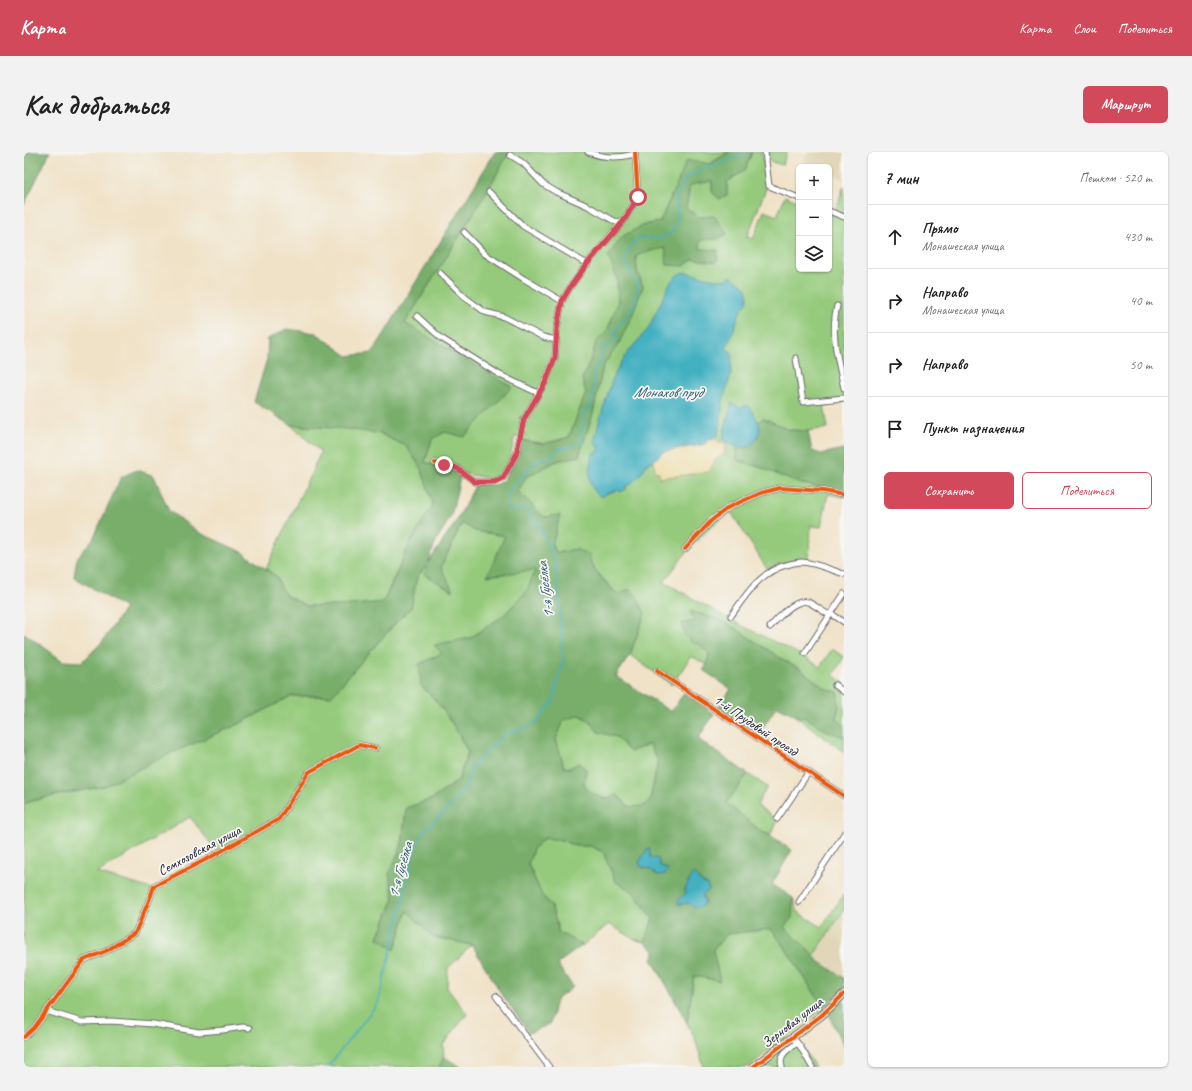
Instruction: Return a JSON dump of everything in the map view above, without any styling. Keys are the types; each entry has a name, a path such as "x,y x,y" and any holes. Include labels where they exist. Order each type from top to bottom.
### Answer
{"street":[{"path":"435,463 457,468 475,482 494,482 503,478 516,455 524,419 538,393 546,382 555,358 556,340 562,301 587,264 624,221 638,197 635,153 618,157 588,152"},
{"path":"765,152 769,186 796,197"},
{"path":"510,155 523,163 543,184 556,192 588,206 616,222 624,221"},
{"path":"489,192 523,226 549,240 587,264"},
{"path":"832,212 844,217"},
{"path":"464,232 486,254 524,279 562,301"},
{"path":"440,274 466,298 485,312 504,318 543,337 556,340"},
{"path":"838,306 834,317 834,337 844,388"},
{"path":"417,316 442,338 500,375 538,393"},
{"path":"796,358 804,402 844,398"},
{"path":"685,548 712,520 730,508 761,494 780,488 823,491 844,495"},
{"path":"731,616 754,584 780,566 800,562 809,563 844,574"},
{"path":"804,653 844,594"},
{"path":"770,627 795,604 801,602 807,602 844,622"},
{"name":"1-й Прудовый проезд","path":"657,671 844,796"},
{"path":"835,685 844,692"},
{"name":"Семхозовская улица","path":"24,1036 34,1028 84,960 106,951 135,933 154,886 279,819 309,772 359,745 375,748"},
{"path":"777,819 808,773"},
{"path":"798,902 844,834"},
{"name":"Зерновая улица","path":"753,1067 822,1015 844,994"},
{"path":"496,996 549,1067"},
{"path":"46,1011 82,1022 111,1021 153,1024 199,1032 243,1027 249,1028"},
{"path":"792,1037 812,1067"},
{"path":"782,1067 780,1062 783,1054 797,1043"}],"shaded area":[{"path":"808,152 844,152 844,179 832,174 832,164 808,164 804,162"},
{"path":"844,910 844,978 817,960 814,955"}],"green space":[{"path":"24,152 50,152 24,205"},
{"path":"495,152 509,152 485,195 405,323 512,387 464,437 445,432 432,439 425,462 461,473 451,516 436,541 428,563 456,522 476,484 495,485 504,480 521,440 544,444 569,437 586,393 582,379 592,357 596,342 607,331 618,303 617,278 608,256 623,236 644,225 660,222 687,160 710,164 729,152 752,152 745,170 727,182 727,195 719,199 712,192 712,181 690,185 686,208 699,217 714,216 727,234 718,239 700,240 700,249 718,250 717,262 693,259 684,266 667,265 665,248 636,256 637,271 643,286 632,316 619,343 603,366 593,413 579,456 557,461 527,476 518,491 544,517 560,515 552,546 557,553 576,549 590,555 590,560 596,571 618,595 629,589 636,595 645,613 630,655 616,676 671,712 684,693 714,714 698,739 748,774 726,803 762,832 770,835 792,850 772,884 793,898 792,918 784,927 814,955 817,960 844,978 844,988 824,1008 784,946 771,929 727,934 713,950 720,981 694,976 687,1023 652,959 655,952 645,942 653,918 633,892 616,882 603,852 591,846 575,846 561,840 545,838 534,847 528,864 542,895 551,905 559,933 583,945 557,964 573,987 556,1000 550,1024 529,1033 499,990 472,945 433,937 407,911 395,950 378,938 394,898 389,874 402,845 406,808 432,799 458,781 468,752 448,716 429,693 421,686 419,664 442,653 434,645 470,638 503,616 527,591 535,570 487,576 505,536 475,531 462,523 441,567 453,591 425,575 426,566 417,577 411,608 399,619 331,696 291,696 239,724 169,754 105,786 47,797 24,805 24,633 63,661 82,662 103,641 125,608 74,577 77,558 93,539 121,477 137,470 154,476 169,511 200,533 242,552 276,576 285,595 307,606 343,606 384,602 408,547 433,504 421,468 406,446 381,434 348,429 291,425 254,402 267,359 268,339 286,329 316,333 348,356 372,353","holes":["580,715 591,722 598,732 617,737 630,752 649,744 658,761 650,801 644,806 630,807 616,795 604,799 591,792 584,785 586,769 579,763 570,768 564,767 556,739 564,720","649,847 650,857 660,866 665,867 665,874 657,875 650,869 643,868 639,862","695,874 701,882 707,885 709,890 702,895 705,903 694,908 689,903 678,904 685,894 692,877"]},
{"path":"509,152 729,152 710,164 672,194 660,222 644,225 617,278 618,303 607,331 596,342 592,357 582,379 586,393 569,437 544,444 521,440 515,436 508,466 503,474 493,479 461,473 425,462 432,439 445,432 405,323 485,195"},
{"path":"752,152 762,152 767,186 747,237 753,239 764,211 777,216 785,196 796,201 796,272 832,272 832,214 834,215 844,186 844,402 824,406 828,428 808,431 790,430 763,418 759,422 748,405 739,407 732,403 722,438 737,447 738,460 798,483 844,492 844,497 828,494 821,527 811,526 809,559 788,562 767,569 731,512 702,535 679,561 664,582 731,620 805,657 820,667 832,649 844,657 833,675 844,683 844,726 836,718 839,706 838,692 826,689 800,669 788,663 725,622 690,611 695,621 699,644 709,654 707,665 691,656 672,685 630,655 645,613 618,595 596,571 589,558 576,549 557,553 552,546 544,517 518,491 526,476 557,461 579,456 593,413 603,366 619,343 643,286 637,271 636,256 665,248 684,266 691,261 698,252 700,240 718,239 699,218 686,208 690,185 712,181 712,192 719,199 727,194 727,182 745,170"},
{"path":"768,152 787,152 782,165 769,161"},
{"path":"763,418 790,430 808,431 812,451 821,454 844,449 844,492 798,483 762,468 737,460 737,447 749,447 760,429 759,422"},
{"path":"291,425 348,429 381,434 406,446 421,468 434,504 408,547 383,602 343,606 307,606 285,595 276,576 266,569 321,452"},
{"path":"462,523 475,531 506,536 488,575 536,569 527,591 503,616 470,638 435,645 442,653 421,686 429,693 448,716 468,752 458,781 432,799 406,808 402,845 390,874 394,898 378,938 407,910 433,937 472,945 448,968 447,988 467,1014 443,1045 444,1057 439,1067 24,1067 24,805 47,797 105,786 169,754 239,724 291,696 331,696 399,619 411,608 417,577 427,565 441,567","holes":["190,817 218,853 152,889 97,873"]},
{"path":"690,611 725,622 788,663 800,669 826,689 838,692 839,706 836,717 844,726 844,737 825,730 808,719 777,706 757,736 717,710 731,689 703,670 707,665 709,654 699,644 692,643 684,634 682,623 695,621"},
{"path":"793,714 808,719 825,730 844,737 844,752"},
{"path":"580,715 591,722 598,732 617,737 630,752 649,744 658,761 650,801 644,806 630,807 617,795 604,799 591,792 584,785 586,769 580,763 570,768 564,767 556,739 564,720"},
{"path":"748,774 767,787 757,805 778,821 770,835 762,832 726,803"},
{"path":"545,838 561,840 575,846 591,846 603,852 616,882 633,892 653,918 645,942 636,940 609,924 583,945 559,933 551,905 542,895 528,864 534,847"},
{"path":"844,894 844,910 814,955 783,927 791,918 793,898 798,912 822,927"},
{"path":"771,929 784,946 824,1008 748,1067 704,1067 694,1036 687,1023 694,976 727,934"},
{"path":"844,999 844,1047 828,1014"},
{"path":"798,1040 815,1067 758,1067 790,1041"},
{"path":"444,1057 461,1067 439,1067"}],"sand":[{"path":"715,438 719,442 726,443 724,455 716,459 709,472 659,478 659,473 655,471 654,461 663,452 705,444 710,439 712,440"}],"water":[{"name":"Монахов пруд","path":"685,272 726,280 731,276 747,288 747,304 739,313 735,328 726,349 732,352 731,374 723,401 718,435 711,440 710,439 705,444 663,452 654,461 648,463 639,476 625,487 627,489 620,492 618,490 604,496 599,496 590,481 590,465 592,453 598,453 598,447 594,443 613,377 627,353 648,329 670,283 676,276"},
{"path":"732,403 739,407 748,405 758,421 758,437 749,447 737,447 722,439"},
{"path":"649,847 650,857 658,859 660,866 668,869 665,874 657,875 650,869 640,866 639,862"},
{"path":"693,873 701,882 707,885 709,890 702,895 705,903 703,903 702,906 694,908 689,903 678,904 679,899 686,893 684,891"}],"waterway":[{"name":"1-я Гусёлка","path":"328,1067 378,1003 413,855 424,831 450,807 467,785 471,768 491,747 506,733 519,730 537,722 553,702 563,660 559,598 554,558 540,528 525,509 508,510 507,503 509,493 535,462 551,457 558,449 570,447 581,442 580,431 585,424 583,413 591,406 594,370 601,362 602,349 617,339 614,332 633,307 639,283 633,278 624,260 632,244 640,238 661,238 673,232 678,217 675,201 686,177 742,155 744,152"}],"cycle path":[{"path":"435,463 457,468 475,482 494,482 503,478 516,455 524,419 545,382 555,358 557,328 562,301 587,264 623,221 638,197 635,152"},
{"path":"685,549 712,520 729,507 761,493 780,488 823,491 844,495"},
{"path":"657,671 844,796"},
{"path":"24,1037 34,1028 84,960 106,951 135,933 154,886 211,857 279,819 309,772 359,745 375,748"},
{"path":"753,1067 822,1015 844,994"}],"route":[{"path":"444,465 457,468 475,482 494,482 503,478 516,455 524,419 538,393 546,382 555,358 557,328 562,301 587,264 624,221 638,197"}]}
